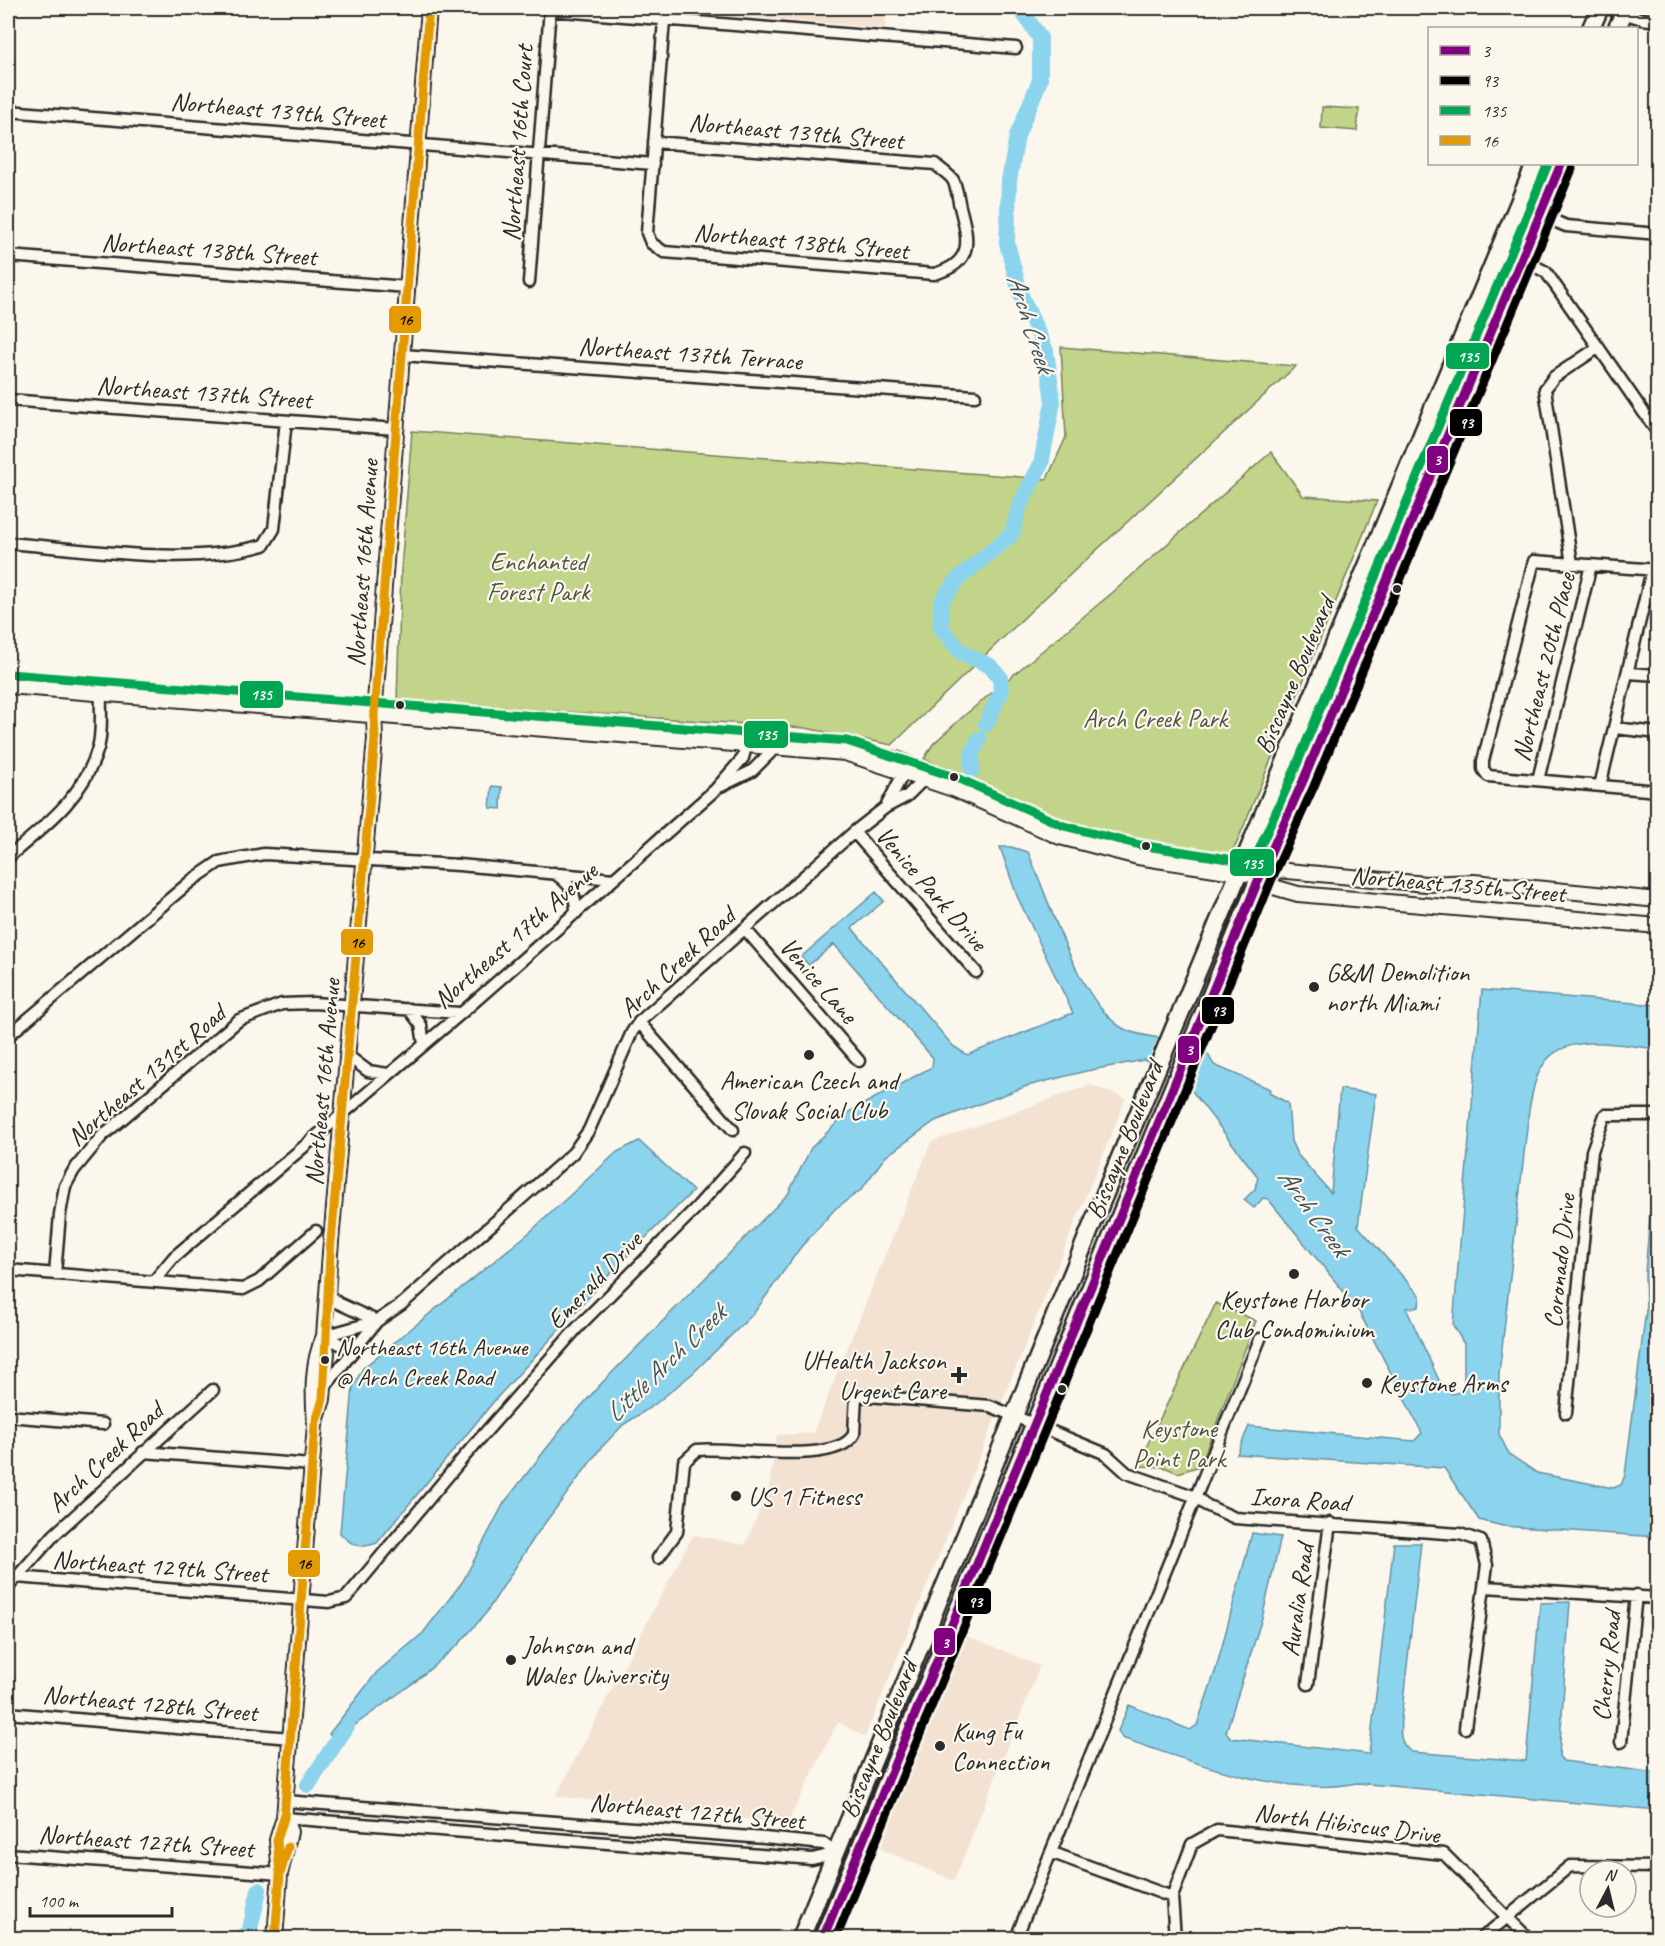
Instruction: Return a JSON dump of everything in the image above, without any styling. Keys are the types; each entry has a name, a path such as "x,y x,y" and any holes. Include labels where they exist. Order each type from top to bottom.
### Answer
{"main road":[{"path":"1591,27 1600,8"},
{"name":"Biscayne Boulevard","path":"801,1938 1156,1070 1535,165"},
{"name":"Biscayne Boulevard","path":"823,1938 1260,876 1304,781 1561,165"},
{"path":"1412,459 1434,468"},
{"path":"1329,656 1352,665"},
{"path":"855,1804 855,1843 861,1848"},
{"path":"837,1853 842,1864 839,1901"}],"street":[{"name":"Northeast 16th Avenue","path":"315,1425 324,1388 327,1353 324,1336 327,1294 354,1004 429,8"},
{"path":"550,9 1016,48"},
{"name":"Northeast 16th Court","path":"529,282 537,154 550,9"},
{"path":"1619,14 1658,21"},
{"path":"653,164 664,20"},
{"name":"Northeast 139th Street","path":"8,111 653,164"},
{"name":"Northeast 139th Street","path":"654,142 935,164 953,180 968,234 966,250 961,261 948,271 934,274"},
{"name":"Northeast 138th Street","path":"653,164 647,233 651,243 664,252 934,274"},
{"path":"1517,206 1571,227 1658,234"},
{"path":"1499,248 1546,272 1658,433"},
{"name":"Northeast 138th Street","path":"8,256 407,287"},
{"path":"1572,564 1545,389 1554,377 1599,347"},
{"name":"Northeast 137th Terrace","path":"402,355 975,396"},
{"name":"Northeast 137th Street","path":"8,400 396,429"},
{"path":"8,543 206,555 244,551 264,545 274,529 286,422"},
{"path":"1600,786 1655,570 1534,561 1483,761 1483,769 1488,776 1538,780 1600,786 1658,791"},
{"name":"Northeast 20th Place","path":"1538,780 1592,565"},
{"path":"1628,673 1658,675"},
{"name":"Northeast 135th Street","path":"8,686 747,743 852,754 877,754 926,770 953,784 956,790"},
{"path":"8,857 62,811 82,785 99,747 101,693"},
{"path":"1615,728 1658,733"},
{"name":"Northeast 17th Avenue","path":"154,1281 174,1257 576,913 715,789 743,758 747,743"},
{"name":"Northeast 17th Avenue","path":"715,789 752,771 777,746"},
{"name":"Northeast 135th Street","path":"852,754 956,790 1060,837 1138,857 1260,876 1277,870 1426,884 1474,882 1658,900"},
{"name":"Arch Creek Road","path":"886,807 904,772"},
{"name":"Arch Creek Road","path":"324,1388 377,1321 402,1304 573,1153 589,1130 632,1032 639,1022 854,832 886,807 908,796 924,779"},
{"name":"Venice Park Drive","path":"854,832 976,972"},
{"path":"8,1036 191,881 219,862 264,854 554,872 614,879"},
{"path":"554,872 571,886 575,897 576,913"},
{"name":"Northeast 135th Street","path":"1260,876 1270,886 1298,894 1658,926"},
{"name":"Venice Lane","path":"745,928 859,1061"},
{"name":"Northeast 131st Road","path":"55,1274 60,1214 65,1186 74,1170 102,1136 239,1020 282,1004 354,1004"},
{"path":"354,1004 460,1013"},
{"path":"409,1009 421,1025 424,1044"},
{"path":"639,1022 734,1130"},
{"path":"348,1056 368,1071 388,1074"},
{"name":"Coronado Drive","path":"1566,1413 1592,1151 1605,1114 1658,1115"},
{"name":"Emerald Drive","path":"300,1599 339,1601 355,1589 463,1458 577,1328 697,1207 745,1153"},
{"path":"8,1270 243,1289 259,1281 316,1231"},
{"path":"327,1294 338,1303 377,1321"},
{"name":"Arch Creek Road","path":"324,1336 377,1321"},
{"name":"Northeast 16th Avenue","path":"276,1938 280,1874 290,1832 284,1818 315,1425 313,1398 317,1352 324,1336"},
{"path":"324,1336 342,1346 356,1345"},
{"path":"1016,1938 1053,1853 1260,1339"},
{"name":"Arch Creek Road","path":"8,1587 54,1535 213,1390"},
{"name":"Ixora Road","path":"658,1558 677,1532 684,1462 691,1453 704,1449 780,1454 842,1445 854,1434 856,1395 990,1407 1106,1454 1127,1473 1196,1497 1206,1505 1235,1518 1460,1534 1481,1541 1487,1565 1485,1587"},
{"path":"8,1416 103,1424"},
{"path":"143,1452 312,1465"},
{"name":"Auralia Road","path":"1308,1684 1330,1523"},
{"name":"Northeast 129th Street","path":"16,1577 300,1599"},
{"path":"1465,1728 1485,1587 1658,1598"},
{"name":"Cherry Road","path":"1620,1742 1636,1595"},
{"name":"Northeast 128th Street","path":"8,1713 290,1738"},
{"name":"Northeast 127th Street","path":"285,1801 814,1843 824,1844 837,1853"},
{"path":"401,1827 403,1811"},
{"name":"Northeast 127th Street","path":"284,1818 505,1838 812,1859 837,1853"},
{"path":"505,1838 515,1820"},
{"name":"North Hibiscus Drive","path":"1172,1897 1192,1844 1217,1830 1444,1854 1528,1938"},
{"path":"1053,1853 1172,1897 1175,1938"},
{"name":"Northeast 127th Street","path":"8,1854 280,1874"},
{"path":"1482,1938 1570,1866 1658,1867"}],"shaded area":[{"path":"634,8 887,8 885,28"},
{"path":"1090,1085 1126,1098 865,1737 838,1722 787,1824 556,1796 693,1535 745,1545 769,1488 777,1435 813,1433 931,1142"},
{"path":"960,1633 1040,1666 954,1881 872,1845"}],"green space":[{"path":"1322,107 1359,109 1357,131 1321,128"},
{"name":"Enchanted Forest Park","path":"1061,347 1296,366 1034,608 892,745 805,728 397,700 401,570 412,431 1047,479 1066,437"},
{"name":"Arch Creek Park","path":"1271,452 1303,496 1377,501 1236,845 1231,852 1223,854 1130,840 1071,823 924,759 933,744 966,714 1112,593"},
{"name":"Keystone Point Park","path":"1216,1303 1256,1321 1200,1466 1178,1473 1164,1467 1137,1466"}],"water":[{"path":"492,786 502,787 501,809 490,808"},
{"path":"1000,847 1011,847 1028,852 1079,974 1108,1016 1130,1032 1202,1044 1214,1065 1270,1089 1269,1093 1288,1103 1291,1141 1297,1154 1331,1193 1340,1089 1376,1094 1358,1226 1420,1296 1419,1307 1406,1308 1443,1389 1452,1394 1464,1391 1464,1344 1453,1325 1482,990 1657,1005 1657,1049 1596,1043 1565,1047 1553,1054 1537,1076 1529,1110 1499,1374 1499,1434 1509,1454 1537,1473 1613,1488 1621,1485 1625,1475 1646,1310 1645,1273 1657,1134 1657,1537 1503,1526 1479,1520 1444,1468 1237,1454 1249,1426 1414,1441 1422,1433 1357,1308 1268,1199 1263,1198 1254,1208 1244,1200 1255,1189 1258,1177 1186,1083 1144,1060 1086,1071 1027,1086 935,1121 885,1157 861,1190 835,1209 800,1248 754,1313 692,1374 654,1405 623,1425 600,1449 536,1535 486,1613 459,1644 416,1681 355,1725 337,1744 329,1734 377,1672 423,1633 463,1581 504,1503 564,1426 598,1387 788,1194 811,1148 847,1113 932,1067 933,1058 834,944 809,965 801,957 876,892 884,901 852,928 953,1046 967,1055 1073,1013 1017,896"},
{"path":"639,1141 693,1191 621,1262 495,1400 377,1543 361,1546 348,1541 340,1533 353,1387 363,1368 530,1232 617,1152"},
{"path":"1252,1533 1281,1537 1262,1618 1226,1732 1231,1738 1369,1754 1394,1543 1421,1543 1401,1724 1401,1737 1407,1749 1411,1752 1526,1761 1540,1603 1570,1602 1559,1756 1563,1761 1657,1773 1657,1810 1357,1783 1300,1786 1269,1782 1208,1767 1122,1738 1118,1731 1129,1705 1190,1730 1197,1725 1216,1669"}],"pier":[{"path":"1160,1033 1202,1041 1185,1083 1146,1065"}],"waterway":[{"name":"Arch Creek","path":"986,724 1001,692 1000,677 990,666 961,652 941,628 941,602 957,580 1012,534 1019,507 1041,464 1053,402 1046,351 1020,293 1007,243 1009,181 1017,136 1040,80 1040,38 1020,8"},
{"name":"Arch Creek","path":"972,770 972,753 979,739"},
{"name":"Little Arch Creek","path":"308,1785 347,1726"},
{"path":"240,1938 249,1933 259,1890"}],"transit line":[{"name":"16","path":"280,1874 277,1840 284,1818 315,1425 323,1399 330,1253 375,739 374,715 429,8"},
{"name":"135","path":"9,674 847,741 960,779 1064,826 1140,845 1253,863 1292,776 1548,165"},
{"name":"3","path":"823,1938 1260,876 1303,781 1561,165"},
{"name":"93","path":"836,1938 1271,881 1314,786 1572,169"},
{"name":"16","path":"275,1938 280,1874 288,1847"}],"place":[{"name":"G&M Demolition north Miami","path":"1314,987"},
{"name":"American Czech and Slovak Social Club","path":"809,1055"},
{"name":"Keystone Harbor Club Condominium","path":"1294,1274"},
{"name":"Northeast 16th Avenue @ Arch Creek Road","path":"325,1360"},
{"name":"UHealth Jackson Urgent Care","path":"959,1375"},
{"name":"Keystone Arms","path":"1367,1383"},
{"name":"US 1 Fitness","path":"736,1496"},
{"name":"Johnson and Wales University","path":"511,1660"},
{"name":"Kung Fu Connection","path":"940,1746"}]}
